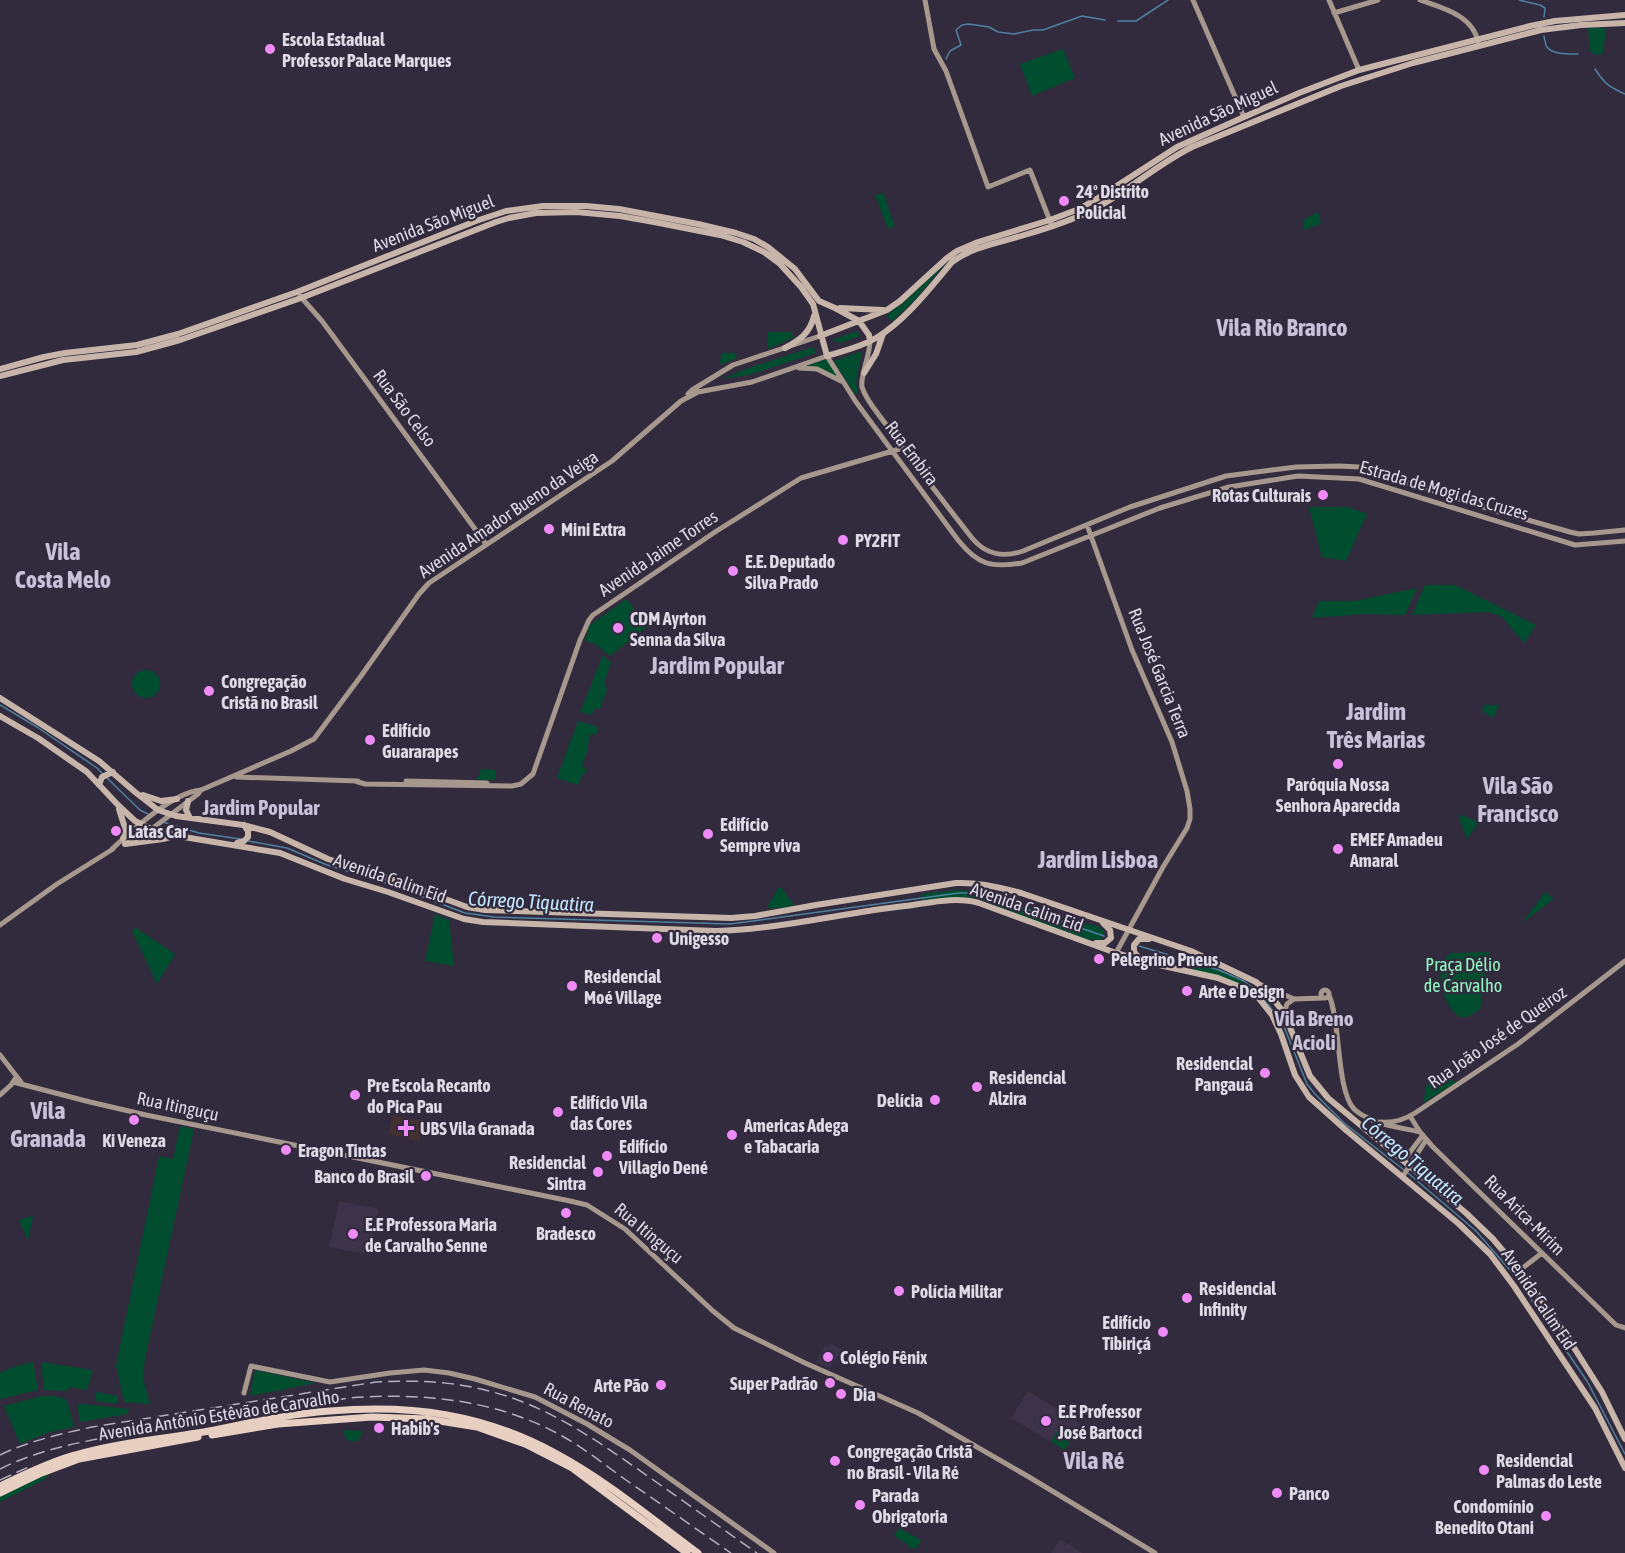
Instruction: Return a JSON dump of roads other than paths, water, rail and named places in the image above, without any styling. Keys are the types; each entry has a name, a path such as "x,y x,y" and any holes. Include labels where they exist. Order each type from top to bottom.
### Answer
{"highway":[{"path":"335,1420 338,1415 357,1409"},
{"name":"Avenida Antônio Estêvão de Carvalho","path":"0,1486 41,1467 98,1449 306,1414 357,1409 442,1413 483,1423 520,1436 559,1455 583,1469 698,1553"},
{"name":"Avenida Antônio Estêvão de Carvalho","path":"0,1493 59,1465 88,1457 278,1424 372,1417 407,1417 470,1425 525,1444 572,1468 687,1553"}],"main road":[{"path":"925,0 934,49 946,71 987,187 1030,170 1051,223"},
{"path":"1193,0 1244,117"},
{"path":"1329,0 1359,70 1359,76 1341,86"},
{"path":"1334,13 1378,0"},
{"path":"1420,0 1463,18 1471,25 1478,42"},
{"name":"Avenida São Miguel","path":"820,336 887,310 957,251 978,242 1082,215 1192,147 1341,86 1548,22 1625,15"},
{"name":"Avenida São Miguel","path":"0,376 63,360 128,354 156,348 509,218 536,213 576,212 620,216 720,235 764,252 786,270 809,297 827,356 843,352 883,334 959,257 1051,223 1089,204 1177,147 1299,93 1359,70 1478,42 1559,27 1625,23"},
{"path":"1157,167 1164,159 1164,154"},
{"name":"Avenida São Miguel","path":"0,369 65,353 114,349 178,334 299,295 476,221 506,211 543,206 619,209 698,224 754,239 768,247 795,269 819,301 859,321"},
{"name":"Rua São Celso","path":"299,295 322,321 486,544"},
{"path":"835,308 887,310"},
{"path":"785,348 806,334 812,326 815,312"},
{"path":"859,321 869,335 870,341"},
{"path":"864,373 876,354 883,334"},
{"path":"820,336 827,346 843,352"},
{"name":"Avenida Amador Bueno da Veiga","path":"124,841 141,823 177,799 291,751 314,738 424,588 441,574 612,461 692,390 727,368 820,336"},
{"name":"Rua Embira","path":"870,341 869,358 862,387 868,399 972,538 986,551"},
{"name":"Avenida Amador Bueno da Veiga","path":"681,401 703,390 752,382 827,356"},
{"name":"Rua Embira","path":"827,356 891,451 966,550 980,562"},
{"path":"789,369 813,368 843,382"},
{"name":"Avenida Jaime Torres","path":"232,777 355,781 365,784 507,786 521,784 533,774 580,640 589,620 595,614 715,532 801,478 903,448"},
{"name":"Estrada de Mogi das Cruzes","path":"986,551 996,554 1013,554 1130,507 1226,476 1296,467 1359,467 1496,511 1574,533 1625,530"},
{"name":"Estrada de Mogi das Cruzes","path":"980,562 998,566 1022,563 1160,508 1229,487 1306,476 1359,478 1575,545 1625,541"},
{"name":"Rua José Garcia Terra","path":"1087,525 1132,650 1172,742 1190,809 1191,819 1184,833 1129,929"},
{"name":"Avenida Calim Eid","path":"0,698 90,754 110,773 158,810 169,815 270,832 328,859 391,879 464,919 483,922 716,931 757,929 867,910 963,900 979,903 1116,953 1218,978 1239,986 1257,996 1272,1015 1295,1075 1309,1097 1355,1138 1406,1171 1478,1224 1520,1270 1602,1392 1625,1439"},
{"name":"Avenida Calim Eid","path":"0,716 57,750 87,772 100,782 118,805 141,823 152,828 177,835 280,853 345,879 388,892 435,902 485,910 731,918 946,885 973,883 1001,887 1129,929 1205,957 1256,982 1271,996 1284,1012 1310,1076 1319,1088 1328,1098 1404,1160 1406,1171 1492,1257 1514,1286 1594,1408 1625,1468"},
{"path":"100,782 110,773"},
{"name":"Avenida Amador Bueno da Veiga","path":"0,925 57,884 124,841 152,828 201,790"},
{"path":"135,792 155,800 177,799"},
{"path":"188,801 186,810 190,818"},
{"path":"118,805 124,821 124,841 163,839 177,835"},
{"path":"230,844 241,842 248,837 245,827"},
{"path":"1081,941 1102,944 1110,939 1109,928 1095,918"},
{"path":"1116,953 1129,929"},
{"path":"1150,963 1136,955 1134,945 1142,938 1161,940"},
{"name":"Rua João José de Queiroz","path":"1381,1122 1397,1122 1410,1116 1518,1044 1625,962"},
{"path":"1256,982 1294,999 1324,996 1332,1008 1343,1077 1349,1101 1354,1109 1364,1116 1423,1136"},
{"path":"1284,1012 1287,1004 1294,999"},
{"path":"0,1055 14,1079 24,1085"},
{"path":"0,1095 14,1079"},
{"path":"8,1088 24,1085"},
{"name":"Rua Itinguçu","path":"24,1085 146,1115 587,1205 625,1229 734,1329 804,1363 918,1413 1155,1553"},
{"name":"Rua Arica-Mirim","path":"1410,1116 1423,1136 1616,1325 1625,1328"},
{"path":"1406,1171 1423,1136"},
{"path":"1404,1160 1423,1136"},
{"path":"1520,1270 1542,1253"},
{"name":"Rua Renato","path":"244,1393 251,1366 326,1381 424,1370 475,1379 535,1397 630,1450 774,1553"}],"waterway":[{"path":"1118,21 1136,21 1168,0"},
{"path":"1519,0 1545,8 1544,17"},
{"path":"946,59 950,51 961,45 956,30 962,25 989,27 998,32 1014,34 1043,30 1082,16 1105,20"},
{"path":"1544,36 1550,50 1562,54 1578,54"},
{"path":"1595,69 1607,84 1625,94"},
{"name":"Córrego Tiquatira","path":"0,705 37,727 104,775"},
{"name":"Córrego Tiquatira","path":"107,778 140,810 148,814"},
{"name":"Córrego Tiquatira","path":"163,822 199,833 240,839"},
{"name":"Córrego Tiquatira","path":"248,841 287,848 327,865 383,882 465,913 494,917 730,924 973,893 1104,936"},
{"name":"Córrego Tiquatira","path":"1139,946 1219,970 1244,981 1260,994 1283,1024 1307,1084 1315,1094 1344,1123 1404,1170"},
{"name":"Córrego Tiquatira","path":"1408,1173 1476,1231 1515,1276 1587,1381 1625,1454"}],"railway":[{"path":"0,1455 33,1442 92,1427 376,1382 447,1383 489,1391 553,1416 611,1451 757,1553"},
{"path":"0,1469 42,1452 87,1441 349,1398 404,1396 459,1401 512,1414 562,1436 731,1553"},
{"path":"0,1480 33,1465"}],"place":[{"name":"Escola Estadual Professor Palace Marques","path":"270,49"},
{"name":"24º Distrito Policial","path":"1064,201"},
{"name":"Rotas Culturais","path":"1323,495"},
{"name":"Mini Extra","path":"549,529"},
{"name":"PY2FIT","path":"843,540"},
{"name":"E.E. Deputado Silva Prado","path":"733,571"},
{"name":"CDM Ayrton Senna da Silva","path":"618,628"},
{"name":"Congregação Cristã no Brasil","path":"209,691"},
{"name":"Edifício Guararapes","path":"370,740"},
{"name":"Paróquia Nossa Senhora Aparecida","path":"1338,764"},
{"name":"Latas Car","path":"116,831"},
{"name":"Edifício Sempre viva","path":"708,834"},
{"name":"EMEF Amadeu Amaral","path":"1338,849"},
{"name":"Unigesso","path":"657,938"},
{"name":"Pelegrino Pneus","path":"1099,959"},
{"name":"Residencial Moé Village","path":"572,986"},
{"name":"Arte e Design","path":"1187,991"},
{"name":"Residencial Pangauá","path":"1265,1073"},
{"name":"Residencial Alzira","path":"977,1087"},
{"name":"Pre Escola Recanto do Pica Pau","path":"355,1095"},
{"name":"Delícia","path":"935,1100"},
{"name":"Edifício Vila das Cores","path":"558,1112"},
{"name":"Ki Veneza","path":"134,1120"},
{"name":"UBS Vila Granada","path":"406,1128"},
{"name":"Americas Adega e Tabacaria","path":"732,1135"},
{"name":"Eragon Tintas","path":"286,1150"},
{"name":"Edifício Villagio Dené","path":"607,1156"},
{"name":"Residencial Sintra","path":"598,1172"},
{"name":"Banco do Brasil","path":"426,1176"},
{"name":"Bradesco","path":"566,1213"},
{"name":"E.E Professora Maria de Carvalho Senne","path":"353,1234"},
{"name":"Polícia Militar","path":"899,1291"},
{"name":"Residencial Infinity","path":"1187,1298"},
{"name":"Edifício Tibiriçá","path":"1163,1332"},
{"name":"Colégio Fênix","path":"828,1357"},
{"name":"Super Padrão","path":"830,1383"},
{"name":"Arte Pão","path":"661,1385"},
{"name":"Dia","path":"841,1394"},
{"name":"E.E Professor José Bartocci","path":"1046,1421"},
{"name":"Habib's","path":"379,1428"},
{"name":"Congregação Cristã no Brasil - Vila Ré","path":"835,1461"},
{"name":"Residencial Palmas do Leste","path":"1484,1470"},
{"name":"Panco","path":"1277,1493"},
{"name":"Parada Obrigatoria","path":"860,1505"},
{"name":"Condomínio Benedito Otani","path":"1546,1516"}],"district":[{"name":"Vila Rio Branco","path":"1282,327"},
{"name":"Vila Costa Melo","path":"63,565"},
{"name":"Jardim Popular","path":"717,665"},
{"name":"Jardim Três Marias","path":"1376,725"},
{"name":"Vila São Francisco","path":"1518,799"},
{"name":"Jardim Popular","path":"261,807"},
{"name":"Jardim Lisboa","path":"1098,859"},
{"name":"Vila Breno Acioli","path":"1314,1030"},
{"name":"Vila Granada","path":"48,1124"},
{"name":"Vila Ré","path":"1094,1460"}],"park label":[{"name":"Praça Délio de Carvalho","path":"1463,974"}]}
